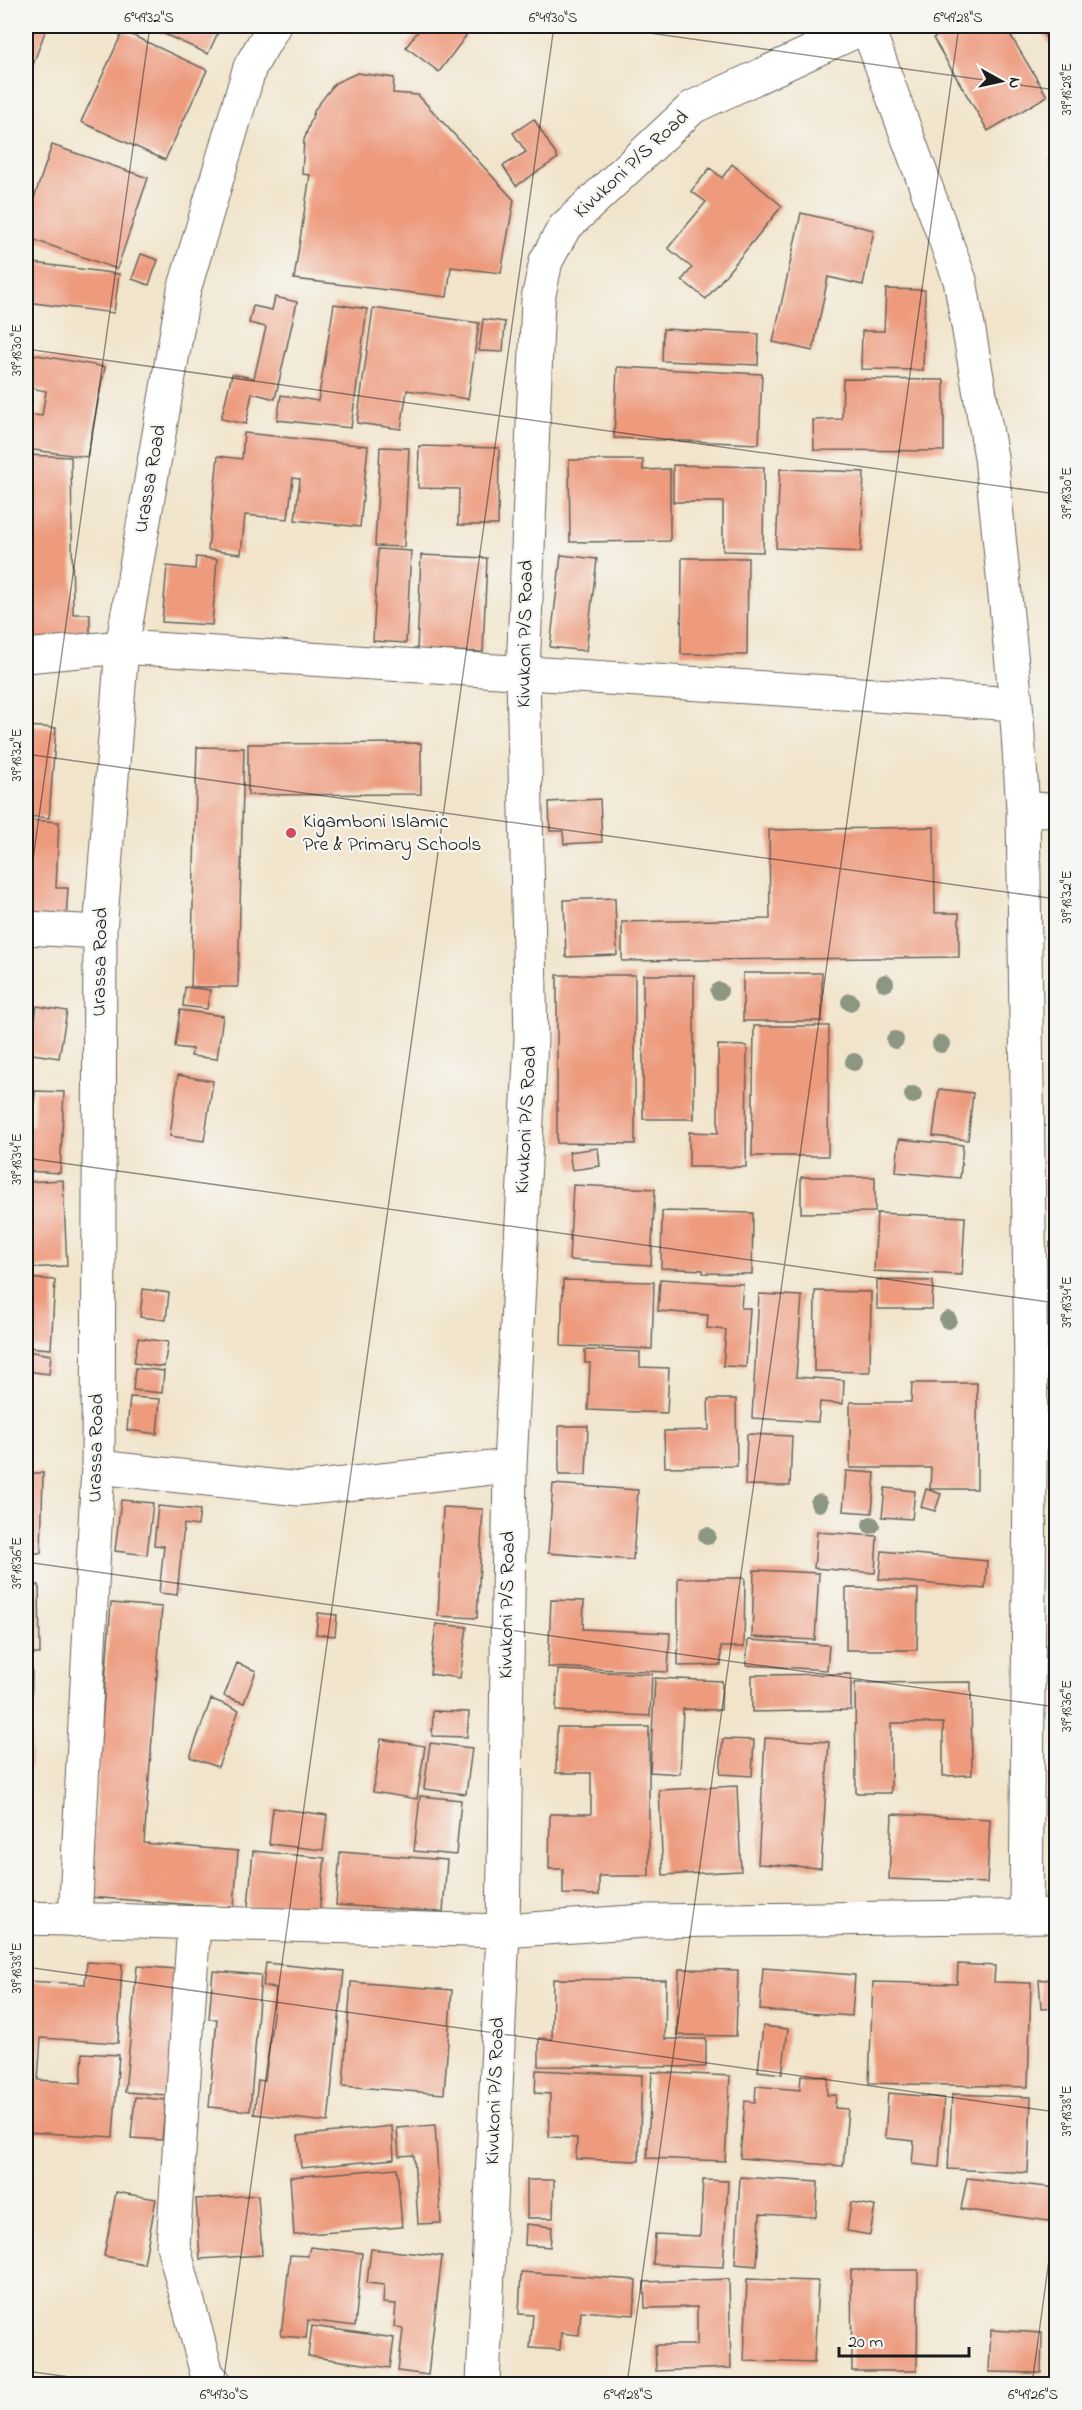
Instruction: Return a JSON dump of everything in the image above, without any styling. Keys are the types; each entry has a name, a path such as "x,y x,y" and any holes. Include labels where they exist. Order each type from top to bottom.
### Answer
{"street":[{"name":"Urassa Road","path":"75,1920 98,1467 100,932 122,647 183,290 250,67 274,26"},
{"path":"26,1918 503,1931 645,1921 1041,1917 1023,809 1016,704 991,457 960,280 867,26"},
{"name":"Kivukoni P/S Road","path":"483,2385 503,1931 510,1466 531,1039 523,673 538,299 546,261 564,228 693,107 867,26"},
{"path":"26,656 122,647 1016,704"},
{"path":"1023,809 1056,810"},
{"path":"26,928 100,932"},
{"path":"98,1467 299,1489 510,1466"},
{"path":"194,1923 173,2245 207,2374 216,2385"}],"building":[{"path":"26,26 47,26 26,84"},
{"path":"147,26 221,26 208,54"},
{"path":"422,26 452,26 466,36 439,72 406,47"},
{"path":"954,26 1005,26 1047,96 988,131 933,38"},
{"path":"1039,26 1056,26 1056,55"},
{"path":"123,31 207,70 165,160 81,122"},
{"path":"357,73 394,78 393,93 418,95 514,200 501,273 451,267 447,297 294,279 310,175 302,174 304,140 315,109 335,83"},
{"path":"534,119 558,158 516,186 503,166 526,152 513,133"},
{"path":"52,145 148,178 117,269 26,237 26,222"},
{"path":"1056,156 1056,175 1049,160"},
{"path":"732,164 782,206 706,299 682,280 692,268 668,248 706,202 691,191 710,168 722,178"},
{"path":"801,213 874,230 863,285 828,277 813,351 773,342"},
{"path":"141,254 158,260 149,285 132,279"},
{"path":"26,262 119,274 114,313 26,302"},
{"path":"886,289 925,290 923,370 861,369 862,331 884,331"},
{"path":"275,297 297,302 275,399 252,393 246,424 221,419 232,374 254,378 266,327 249,323 253,306 272,310"},
{"path":"334,304 367,309 351,428 277,420 281,395 318,401"},
{"path":"373,308 479,323 468,399 407,390 401,429 357,423"},
{"path":"483,319 505,322 503,352 479,351"},
{"path":"663,329 759,334 758,365 662,361"},
{"path":"26,353 105,367 87,457 26,449 26,414 42,416 46,391 26,387"},
{"path":"617,367 762,374 759,444 614,438"},
{"path":"843,379 944,380 944,451 814,450 813,420 842,419"},
{"path":"244,433 368,446 360,527 295,520 300,479 293,478 288,519 245,515 241,554 208,550 218,456 242,459"},
{"path":"419,446 499,448 498,525 458,525 459,489 418,488"},
{"path":"380,447 409,448 404,547 375,546"},
{"path":"26,455 71,457 73,614 90,614 90,648 26,647"},
{"path":"569,460 643,460 643,470 670,469 670,541 570,542"},
{"path":"673,465 764,467 763,552 723,551 723,502 673,502"},
{"path":"780,469 864,472 861,552 776,548"},
{"path":"378,549 411,551 406,643 373,641"},
{"path":"421,555 487,558 483,652 417,650"},
{"path":"561,555 597,559 586,651 550,647"},
{"path":"196,557 217,559 212,625 162,622 167,566 195,569"},
{"path":"682,558 748,558 747,655 681,654"},
{"path":"26,726 56,728 49,818 26,816"},
{"path":"421,743 421,794 248,795 248,744"},
{"path":"197,747 244,748 238,987 191,987"},
{"path":"600,799 602,842 564,844 563,831 550,831 549,802"},
{"path":"26,820 59,822 56,888 68,888 66,920 26,919"},
{"path":"934,827 935,913 959,913 959,957 622,961 622,922 770,919 769,830"},
{"path":"615,898 617,955 566,957 564,900"},
{"path":"743,973 822,973 822,1021 743,1021"},
{"path":"557,975 635,975 635,1144 557,1143"},
{"path":"643,975 694,975 694,1119 643,1119"},
{"path":"185,987 210,990 207,1009 183,1006"},
{"path":"37,1006 67,1011 59,1058 26,1053 26,1024 34,1026"},
{"path":"180,1010 223,1016 217,1059 191,1056 192,1049 175,1047"},
{"path":"754,1026 829,1026 828,1156 752,1156"},
{"path":"718,1045 747,1046 746,1167 689,1167 689,1132 718,1133"},
{"path":"178,1075 213,1081 204,1141 170,1136"},
{"path":"939,1089 973,1093 968,1140 933,1136"},
{"path":"35,1091 64,1092 60,1173 26,1171 26,1126 33,1126"},
{"path":"899,1139 963,1145 960,1178 896,1172"},
{"path":"598,1148 600,1166 572,1170 569,1152"},
{"path":"801,1177 875,1177 875,1212 801,1213"},
{"path":"63,1180 67,1266 26,1268 26,1182"},
{"path":"573,1185 655,1189 651,1265 569,1260"},
{"path":"1054,1188 1056,1188 1056,1218 1053,1218"},
{"path":"662,1211 753,1213 752,1274 703,1273 703,1270 661,1268"},
{"path":"877,1213 965,1217 962,1275 874,1271"},
{"path":"1050,1242 1056,1242 1056,1267 1049,1267"},
{"path":"26,1278 55,1280 51,1349 26,1347"},
{"path":"660,1279 743,1284 741,1308 750,1308 746,1367 723,1366 726,1330 707,1328 708,1315 658,1311"},
{"path":"563,1280 654,1282 652,1349 561,1346"},
{"path":"877,1280 933,1281 932,1309 877,1309"},
{"path":"1047,1281 1056,1281 1056,1349 1047,1349"},
{"path":"143,1289 169,1293 166,1320 140,1317"},
{"path":"815,1291 871,1292 870,1372 814,1371"},
{"path":"759,1294 802,1296 796,1377 844,1380 843,1404 820,1402 818,1422 752,1418"},
{"path":"138,1338 168,1342 164,1367 134,1363"},
{"path":"585,1350 640,1352 640,1367 669,1368 667,1413 588,1410 590,1363 585,1363"},
{"path":"26,1351 51,1355 49,1374 26,1371"},
{"path":"1048,1355 1056,1355 1056,1389 1047,1389"},
{"path":"135,1368 164,1371 162,1393 133,1390"},
{"path":"912,1383 977,1383 977,1489 930,1489 931,1468 850,1468 850,1402 911,1402"},
{"path":"130,1397 160,1399 157,1434 127,1430"},
{"path":"708,1399 736,1399 737,1466 665,1467 664,1431 709,1430"},
{"path":"559,1426 588,1426 586,1475 559,1475"},
{"path":"747,1434 792,1436 790,1486 745,1485"},
{"path":"846,1471 875,1473 872,1513 843,1511"},
{"path":"26,1473 43,1473 41,1553 26,1553"},
{"path":"553,1484 638,1490 633,1560 548,1553"},
{"path":"885,1488 915,1491 912,1519 882,1517"},
{"path":"926,1489 941,1494 935,1511 921,1507"},
{"path":"121,1500 153,1503 147,1555 115,1551"},
{"path":"158,1506 200,1510 198,1526 184,1524 177,1595 159,1593 164,1546 154,1545"},
{"path":"443,1507 483,1509 477,1618 438,1616"},
{"path":"817,1532 877,1536 875,1573 814,1568"},
{"path":"882,1551 987,1561 985,1589 879,1579"},
{"path":"754,1570 819,1573 815,1640 752,1637"},
{"path":"678,1578 745,1578 744,1647 721,1647 721,1665 678,1666"},
{"path":"26,1585 39,1585 40,1654 26,1654"},
{"path":"846,1588 918,1589 917,1650 846,1650"},
{"path":"551,1600 584,1601 583,1629 670,1633 668,1672 548,1667"},
{"path":"111,1603 162,1607 144,1843 238,1851 234,1908 89,1897"},
{"path":"318,1613 337,1615 335,1636 316,1634"},
{"path":"436,1624 467,1627 460,1678 430,1674"},
{"path":"748,1640 829,1645 827,1670 746,1665"},
{"path":"237,1663 256,1671 244,1703 224,1696"},
{"path":"32,1669 30,1767 26,1768 26,1670"},
{"path":"558,1670 652,1674 650,1716 556,1711"},
{"path":"851,1674 851,1710 752,1712 752,1675"},
{"path":"655,1678 722,1681 721,1710 683,1709 680,1774 650,1772"},
{"path":"971,1682 972,1775 943,1776 943,1723 891,1723 891,1793 856,1793 855,1683"},
{"path":"211,1699 239,1710 218,1767 190,1757"},
{"path":"433,1711 469,1712 467,1737 432,1736"},
{"path":"557,1727 649,1727 649,1876 599,1876 599,1895 563,1894 563,1869 549,1869 550,1814 591,1814 591,1773 556,1773"},
{"path":"765,1738 829,1742 821,1868 758,1864"},
{"path":"381,1739 425,1746 417,1799 373,1792"},
{"path":"723,1739 754,1740 752,1776 720,1774"},
{"path":"430,1743 472,1748 466,1794 424,1789"},
{"path":"737,1786 741,1871 663,1875 659,1790"},
{"path":"420,1796 461,1800 456,1855 414,1851"},
{"path":"273,1808 327,1815 323,1850 269,1844"},
{"path":"892,1814 990,1819 987,1883 889,1879"},
{"path":"253,1851 325,1858 319,1914 248,1907"},
{"path":"340,1852 447,1860 443,1912 336,1905"},
{"path":"87,1962 122,1964 118,2043 41,2038 38,2080 81,2083 83,2053 119,2055 113,2137 26,2132 26,1981 85,1984"},
{"path":"266,1963 344,1971 328,2122 254,2114 258,2080 265,2081 276,1988 263,1986"},
{"path":"958,1964 995,1966 994,1982 1031,1983 1028,2087 869,2083 873,1982 957,1984"},
{"path":"137,1966 189,1970 167,2095 125,2092"},
{"path":"763,1968 855,1975 852,2016 760,2010"},
{"path":"679,1969 738,1970 736,2036 677,2035"},
{"path":"213,1971 261,1975 250,2111 209,2107 217,2019 209,2019"},
{"path":"553,1979 666,1980 665,2039 706,2039 706,2067 539,2066 539,2038 552,2039"},
{"path":"1056,1979 1056,2008 1041,2009 1039,1980"},
{"path":"351,1982 452,1990 444,2094 343,2086"},
{"path":"763,2026 788,2029 782,2074 758,2071"},
{"path":"536,2070 642,2075 639,2161 576,2159 577,2138 549,2137 550,2094 535,2093"},
{"path":"652,2072 730,2076 725,2161 647,2158"},
{"path":"801,2075 828,2077 827,2095 836,2095 835,2108 848,2109 843,2166 740,2158 745,2101 755,2102 756,2086 800,2090"},
{"path":"888,2093 944,2098 939,2167 912,2164 914,2141 885,2138"},
{"path":"952,2094 1031,2097 1028,2173 948,2169"},
{"path":"135,2097 166,2100 162,2140 131,2138"},
{"path":"435,2125 441,2223 418,2224 414,2155 399,2156 397,2128"},
{"path":"392,2126 394,2159 301,2168 298,2136"},
{"path":"397,2168 402,2227 294,2235 290,2177"},
{"path":"740,2177 818,2182 816,2217 760,2214 757,2266 735,2264"},
{"path":"967,2178 1056,2188 1056,2222 961,2209"},
{"path":"527,2180 554,2180 553,2218 527,2218"},
{"path":"703,2180 728,2181 723,2267 653,2264 655,2234 700,2236"},
{"path":"116,2192 156,2199 144,2264 104,2256"},
{"path":"258,2195 262,2255 200,2259 196,2199"},
{"path":"851,2202 875,2206 870,2235 847,2231"},
{"path":"526,2224 552,2227 550,2247 525,2245"},
{"path":"310,2247 362,2253 355,2326 308,2320 306,2338 281,2336 290,2255 308,2256"},
{"path":"371,2249 442,2256 428,2375 398,2371 403,2329 394,2327 396,2304 383,2303 384,2285 367,2283"},
{"path":"851,2270 918,2270 917,2371 852,2371"},
{"path":"521,2272 636,2280 634,2315 581,2311 579,2335 561,2333 560,2350 530,2348 533,2315 519,2314"},
{"path":"729,2279 731,2368 656,2371 655,2345 697,2345 697,2307 645,2308 644,2282"},
{"path":"747,2279 818,2281 814,2363 744,2361"},
{"path":"312,2326 394,2338 390,2368 308,2356"},
{"path":"991,2330 1042,2333 1041,2373 989,2372"},
{"path":"396,2379 417,2384 393,2384"}],"place":[{"name":"Kigamboni Islamic Pre & Primary Schools","path":"291,833"}]}
